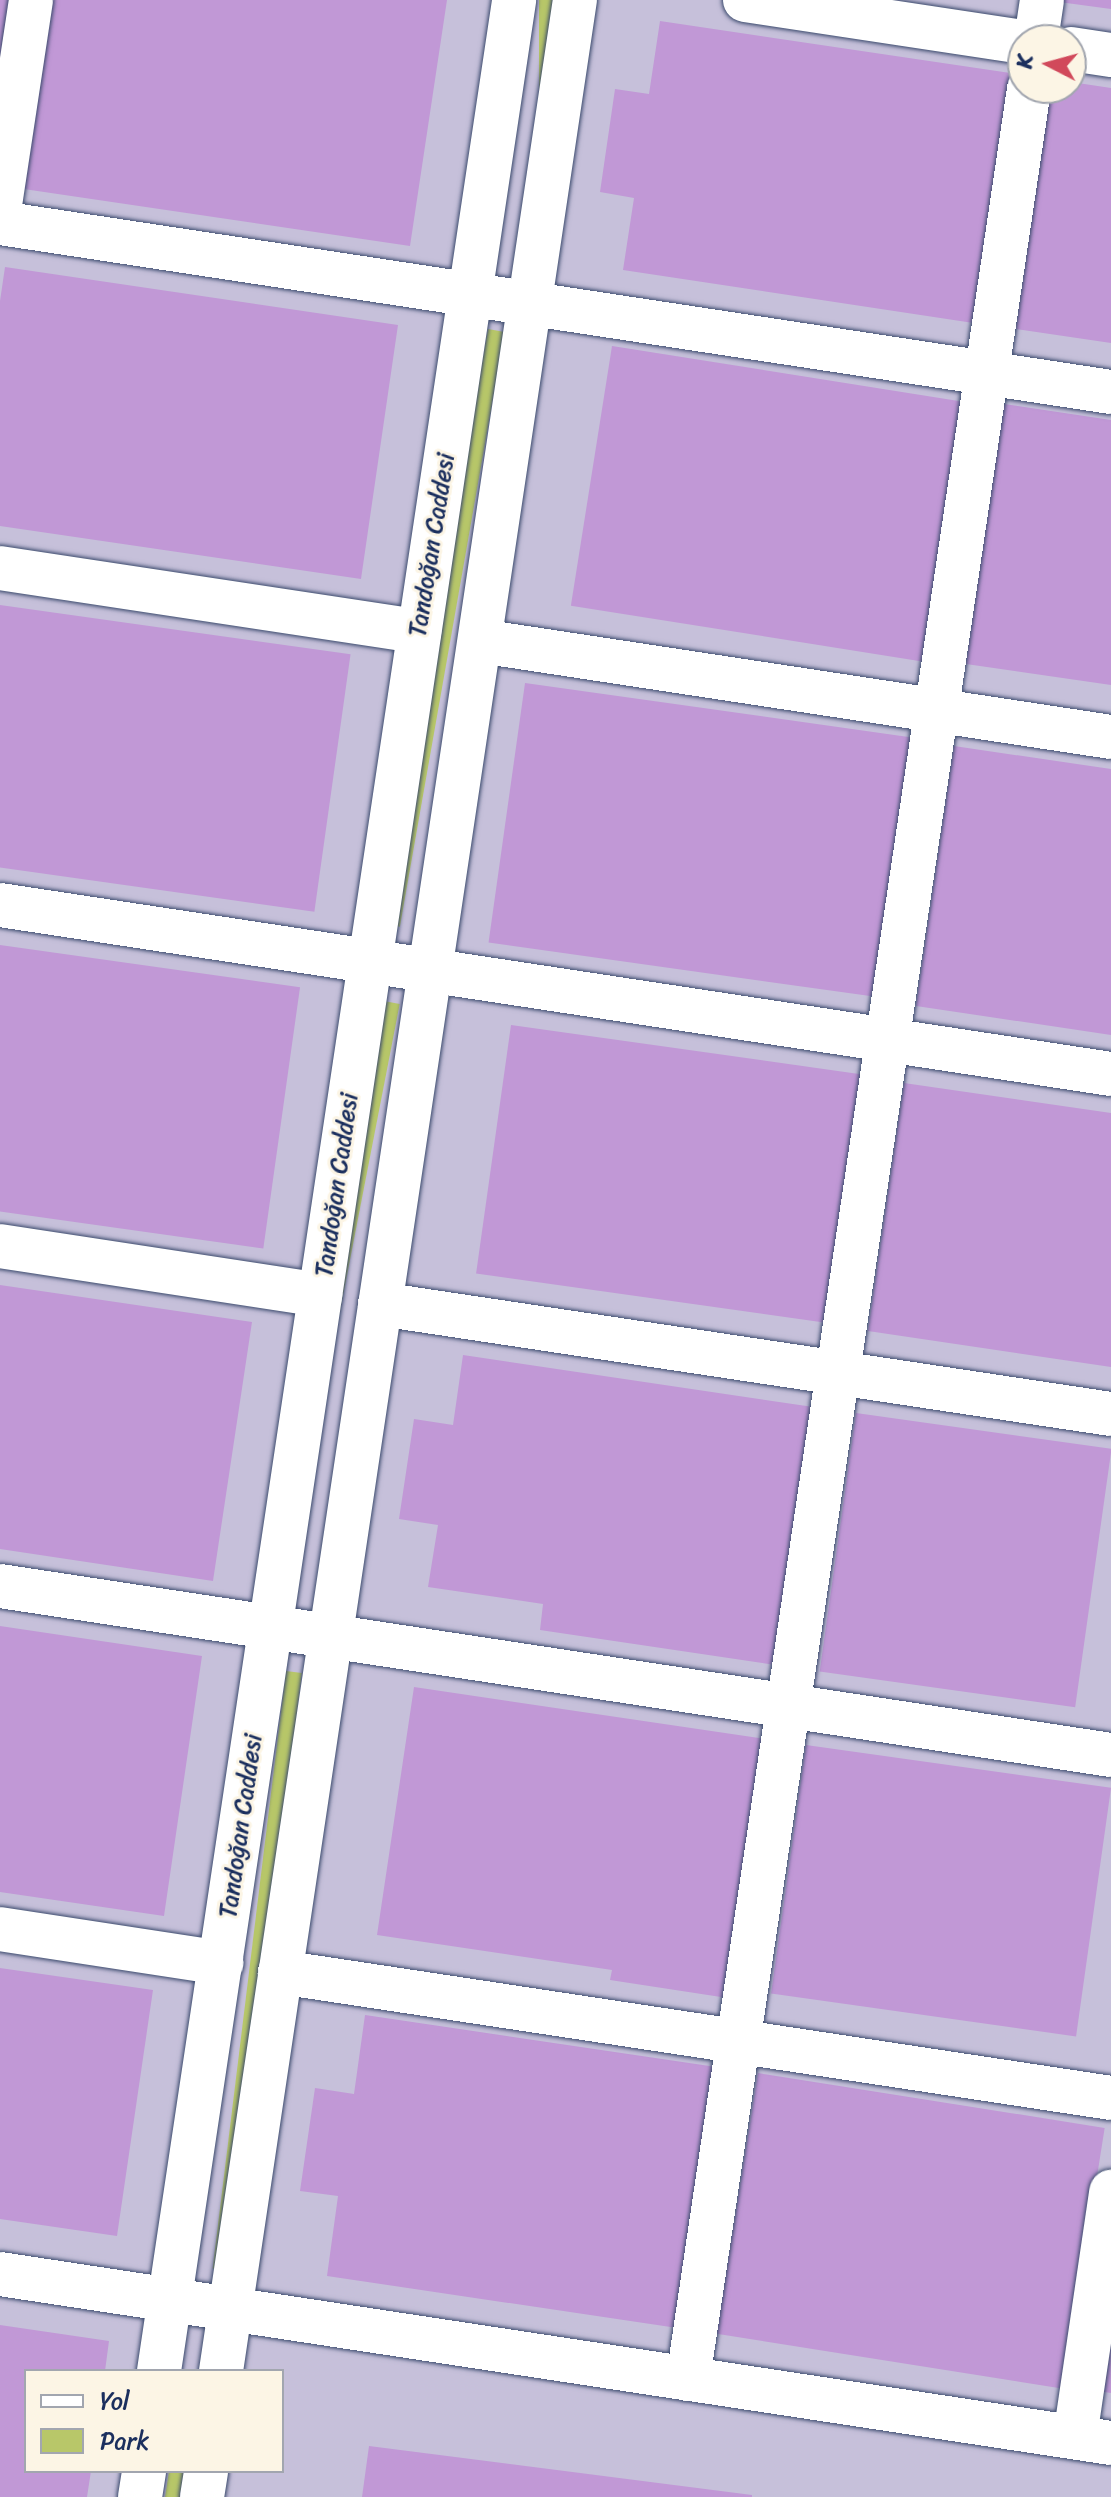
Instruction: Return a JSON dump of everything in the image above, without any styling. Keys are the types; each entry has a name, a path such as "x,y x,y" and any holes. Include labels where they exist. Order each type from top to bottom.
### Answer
{"street":[{"path":"0,205 31,0"},
{"name":"Tandoğan Caddesi","path":"159,2369 514,0"},
{"path":"221,2369 575,0"},
{"path":"745,0 1007,40"},
{"path":"1038,24 1042,0"},
{"path":"1087,51 1111,55"},
{"path":"688,2379 1027,104"},
{"path":"0,223 1111,392"},
{"path":"0,568 419,631"},
{"path":"480,641 1111,737"},
{"path":"0,905 1111,1074"},
{"path":"0,1246 320,1295"},
{"path":"380,1304 1111,1414"},
{"path":"0,1586 1111,1755"},
{"path":"0,1929 221,1963"},
{"path":"280,1972 1111,2098"},
{"path":"0,2274 1093,2440 1111,2192"},
{"path":"140,2497 144,2473"},
{"path":"202,2497 206,2473"}],"shaded area":[{"path":"0,0 1111,0 1111,2497 0,2497"}],"green space":[{"path":"539,0 554,0 554,259 539,259"},
{"path":"488,329 505,332 400,927 383,924"},
{"path":"384,1001 400,1004 285,1594 269,1591"},
{"path":"286,1671 302,1673 229,2270 213,2269"},
{"path":"169,2473 184,2473 180,2497 165,2497"}],"building":[{"path":"0,0 16,0 0,99"},
{"path":"45,0 447,0 410,246 17,188"},
{"path":"1111,0 1111,9 1059,2"},
{"path":"660,21 1007,73 1007,104 1013,104 980,324 623,270 634,198 600,192 615,89 649,94"},
{"path":"1087,84 1111,88 1111,343 1016,329 1049,104 1087,104"},
{"path":"5,267 398,325 361,579 0,526 0,301"},
{"path":"612,346 970,403 928,662 571,606"},
{"path":"1004,404 1111,420 1111,685 966,664"},
{"path":"0,605 351,654 314,912 0,868"},
{"path":"525,683 919,738 883,998 489,942"},
{"path":"954,746 1111,769 1111,1035 916,1006"},
{"path":"0,945 300,987 263,1249 0,1212"},
{"path":"511,1025 869,1075 835,1324 476,1274"},
{"path":"904,1083 1111,1113 1111,1367 868,1331"},
{"path":"0,1285 252,1322 213,1581 0,1549"},
{"path":"463,1355 820,1408 782,1666 540,1630 543,1604 428,1587 438,1525 399,1519 414,1419 453,1425"},
{"path":"856,1413 1111,1449 1075,1707 820,1671"},
{"path":"0,1626 202,1656 164,1916 0,1892"},
{"path":"414,1687 772,1740 734,1999 610,1980 612,1970 377,1935"},
{"path":"806,1745 1111,1788 1076,2036 771,1994"},
{"path":"0,1968 153,1990 117,2236 0,2219"},
{"path":"365,2015 723,2068 684,2329 327,2276 338,2196 300,2191 315,2088 354,2094"},
{"path":"758,2073 1105,2128 1063,2389 717,2334"},
{"path":"1111,2317 1111,2393 1098,2391"},
{"path":"0,2325 109,2341 105,2369 24,2369 24,2473 91,2473 87,2497 0,2497"},
{"path":"369,2446 752,2495 752,2497 362,2497"}]}
